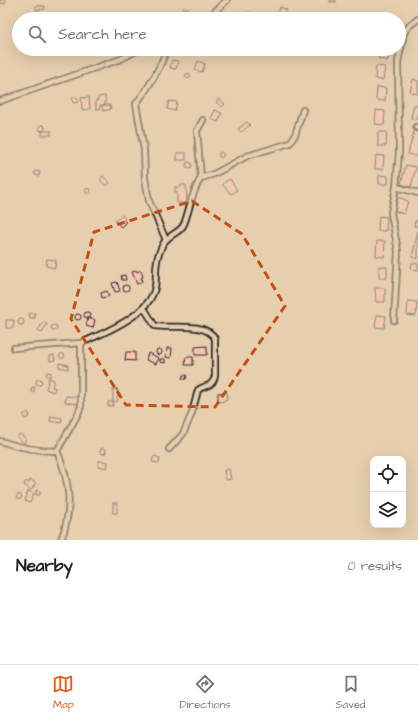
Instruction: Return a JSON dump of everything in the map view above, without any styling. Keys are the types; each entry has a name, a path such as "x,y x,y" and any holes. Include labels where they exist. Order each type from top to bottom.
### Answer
{"street":[{"path":"214,12 227,0"},
{"path":"406,30 418,19"},
{"path":"0,101 127,56"},
{"path":"164,56 150,86 136,104 144,150 144,178 149,201 166,240"},
{"path":"394,320 398,251 391,213 396,187 399,152 398,62 399,56"},
{"path":"201,178 214,174 248,156 290,142 295,135 303,110"},
{"path":"14,348 82,343 112,329 144,308 155,288 156,263 159,252 166,240 183,227 194,189 201,178 197,131 203,120"},
{"path":"396,187 417,193 418,187"},
{"path":"144,308 155,326 192,327 209,333 215,339 214,381 211,385 198,390 192,413 183,434 169,449"},
{"path":"57,451 81,406 82,343"},
{"path":"0,441 36,450 57,451"},
{"path":"57,451 64,468 68,484 69,506 66,526 61,540"}],"highlighted area":[{"path":"192,201 242,234 285,306 215,407 126,405 71,319 94,232"}],"building":[{"path":"0,0 6,0 5,4 0,3"},
{"path":"329,0 336,0 336,2 329,2"},
{"path":"36,6 45,6 45,9 36,10"},
{"path":"280,7 287,10 286,12 278,12"},
{"path":"183,8 188,8 188,12 183,12"},
{"path":"379,56 389,56 387,61 378,58"},
{"path":"172,60 178,61 176,69 170,68"},
{"path":"198,61 205,64 202,72 195,70"},
{"path":"376,66 385,67 383,80 375,79"},
{"path":"188,73 191,76 188,79 185,76"},
{"path":"413,79 418,81 418,94 410,92"},
{"path":"377,87 386,88 385,101 376,100"},
{"path":"105,96 105,105 100,105 100,109 96,109 96,100 98,100 98,97"},
{"path":"75,97 78,100 75,103 72,100"},
{"path":"89,97 90,109 82,110 81,98"},
{"path":"219,99 225,104 222,107 216,102"},
{"path":"169,101 177,102 175,111 167,109"},
{"path":"110,105 111,109 103,111 102,106"},
{"path":"414,105 418,106 418,119 411,118"},
{"path":"215,110 222,113 218,122 211,119"},
{"path":"376,110 385,111 384,125 375,124"},
{"path":"247,122 250,125 241,132 238,129"},
{"path":"42,125 45,128 42,131 39,128"},
{"path":"42,131 51,131 51,135 42,135"},
{"path":"414,131 418,132 418,157 408,154"},
{"path":"378,132 387,132 386,146 378,146"},
{"path":"177,153 186,153 186,160 177,160"},
{"path":"219,153 223,153 223,157 219,157"},
{"path":"376,155 384,156 383,169 375,169"},
{"path":"189,162 192,165 189,168 186,165"},
{"path":"406,165 416,167 411,187 401,184"},
{"path":"35,171 40,172 39,176 35,175"},
{"path":"379,175 388,176 388,184 379,184"},
{"path":"103,176 110,183 106,186 100,180"},
{"path":"230,179 237,190 231,194 222,184"},
{"path":"181,185 186,185 187,203 177,203 177,192 175,192 175,187 181,187"},
{"path":"86,189 90,189 90,193 86,193"},
{"path":"398,197 408,201 404,214 395,211"},
{"path":"122,215 125,218 123,220 126,222 121,227 115,221"},
{"path":"379,216 387,217 386,231 378,231"},
{"path":"415,221 418,221 418,226 414,226"},
{"path":"418,231 418,259 412,257"},
{"path":"377,241 385,241 384,257 376,256"},
{"path":"47,259 56,260 55,268 46,266"},
{"path":"412,263 418,264 418,270 411,269"},
{"path":"379,266 387,267 387,278 379,278"},
{"path":"136,270 137,272 141,270 143,277 141,278 142,282 137,284 132,272"},
{"path":"125,275 126,280 122,280 121,276"},
{"path":"117,282 120,291 115,292 112,283"},
{"path":"126,285 129,288 126,291 123,288"},
{"path":"375,288 385,288 385,302 376,302"},
{"path":"107,291 109,296 102,298 101,293"},
{"path":"408,301 417,302 416,316 407,315"},
{"path":"87,312 90,315 87,318 84,315"},
{"path":"35,313 35,318 30,318 29,314"},
{"path":"78,314 81,317 78,320 75,317"},
{"path":"377,315 386,316 384,328 375,327"},
{"path":"88,318 95,320 93,328 86,326"},
{"path":"21,319 24,322 21,325 18,322"},
{"path":"6,320 14,320 13,328 6,328"},
{"path":"43,322 47,324 42,333 38,331"},
{"path":"54,325 57,328 54,331 51,328"},
{"path":"207,346 207,355 195,355 195,347"},
{"path":"167,348 172,348 171,358 166,357"},
{"path":"159,349 162,352 159,355 156,352"},
{"path":"126,352 135,352 135,361 125,360"},
{"path":"148,353 159,358 156,364 146,360"},
{"path":"60,354 64,354 64,358 60,358"},
{"path":"54,355 55,360 50,361 50,356"},
{"path":"186,357 193,357 193,365 185,365"},
{"path":"160,359 165,359 165,363 160,362"},
{"path":"59,363 68,365 68,369 59,367"},
{"path":"47,372 51,373 50,377 46,376"},
{"path":"183,375 187,375 186,379 182,379"},
{"path":"49,378 54,380 52,387 55,388 53,392 46,389"},
{"path":"39,379 42,382 39,385 36,382"},
{"path":"32,387 35,387 34,392 31,392"},
{"path":"113,389 117,389 117,394 119,393 119,396 117,396 118,401 113,402"},
{"path":"227,392 227,399 218,402 218,393"},
{"path":"66,396 78,397 77,404 65,402"},
{"path":"108,402 113,402 113,406 108,406"},
{"path":"28,412 30,416 25,419 23,415"},
{"path":"51,416 62,418 61,423 50,421"},
{"path":"20,434 26,439 24,443 17,437"},
{"path":"103,448 106,451 103,454 100,451"},
{"path":"154,456 160,458 159,463 152,462"},
{"path":"99,461 108,462 107,468 98,466"},
{"path":"229,469 231,479 226,480 224,470"},
{"path":"30,480 36,483 31,490 24,485 26,481 29,483"},
{"path":"36,490 40,491 40,495 36,495"},
{"path":"28,491 34,493 30,503 25,501"},
{"path":"19,494 22,497 19,500 16,497"},
{"path":"113,503 117,503 117,513 113,513"}]}
